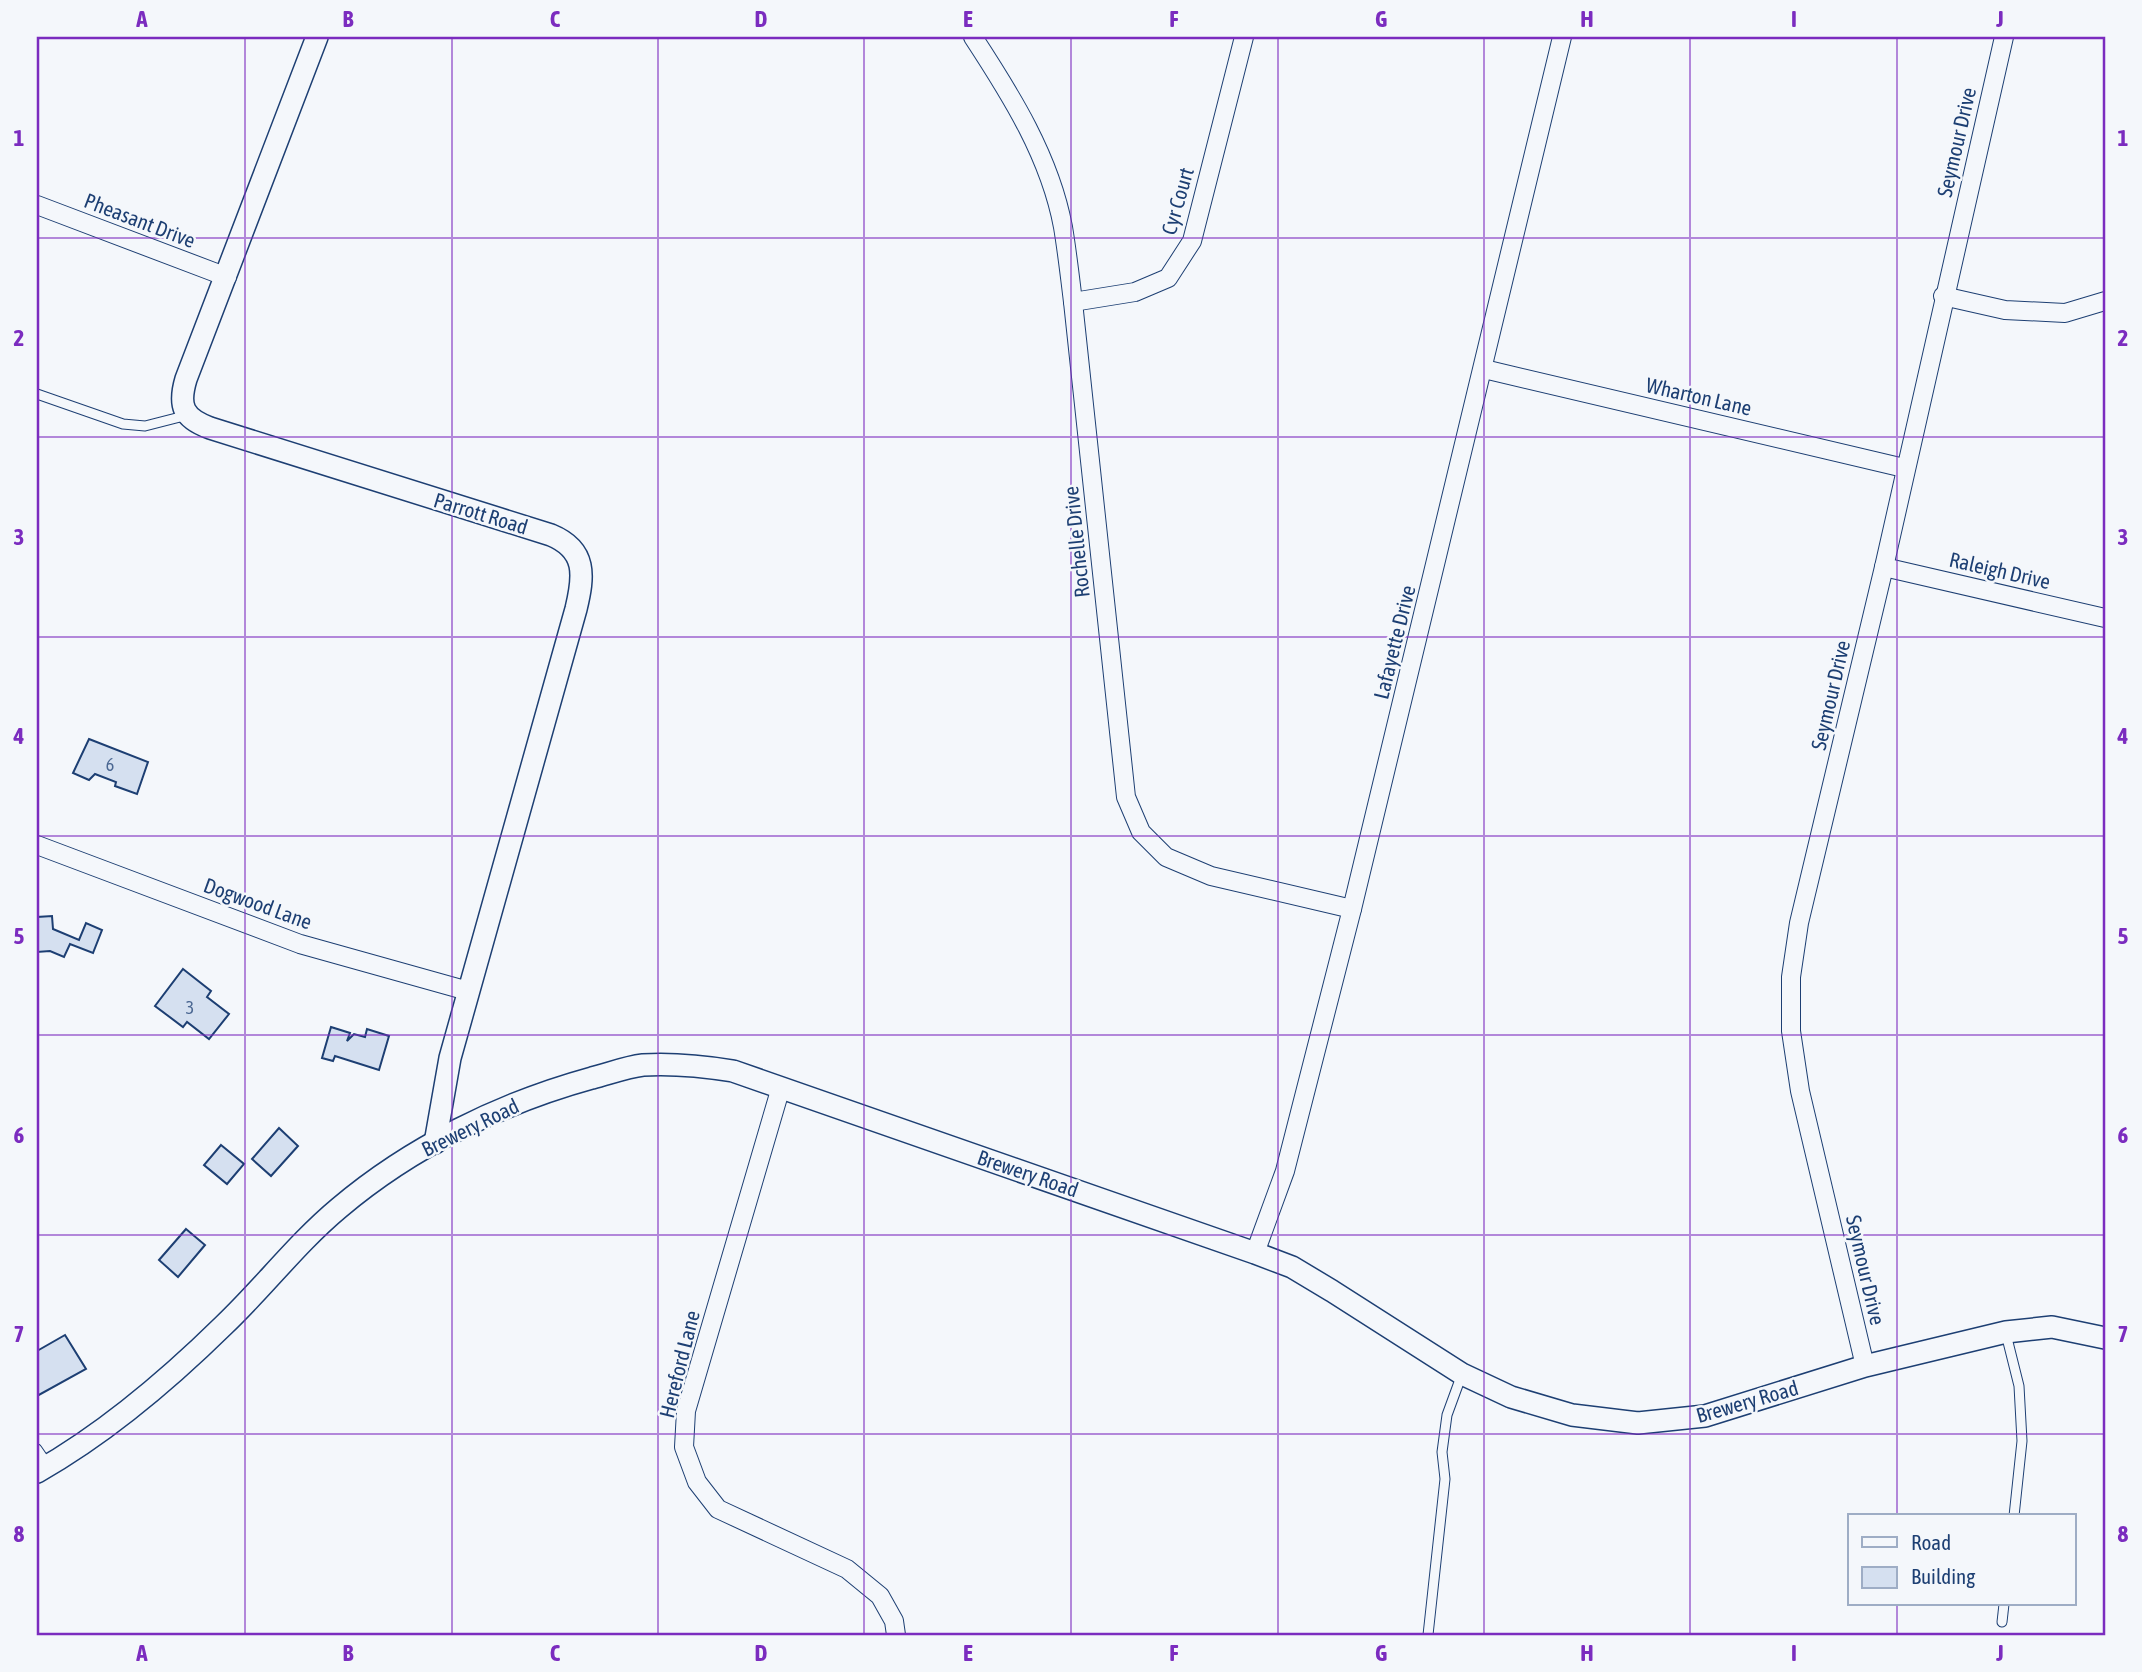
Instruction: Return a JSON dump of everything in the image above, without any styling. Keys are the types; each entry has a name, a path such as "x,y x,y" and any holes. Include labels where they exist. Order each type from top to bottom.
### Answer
{"street":[{"path":"188,415 182,402 184,386 317,37"},
{"name":"Rochelle Drive","path":"973,37 1013,98 1042,161 1062,224 1073,302 1125,797 1140,832 1166,857 1211,876 1352,909"},
{"name":"Cyr Court","path":"1073,302 1135,292 1168,278 1192,241 1244,37"},
{"name":"Lafayette Drive","path":"1255,1253 1285,1171 1352,909 1562,37"},
{"name":"Seymour Drive","path":"1866,1366 1800,1091 1791,1031 1791,977 1799,923 1884,566 1943,296 2004,37"},
{"name":"Pheasant Drive","path":"37,205 227,277"},
{"path":"1943,296 2005,310 2065,313 2105,301"},
{"name":"Wharton Lane","path":"1484,369 1905,468"},
{"name":"Parrott Road","path":"188,415 200,424 235,436 544,533 563,540 577,555 581,579 576,609 447,1070 435,1143"},
{"name":"Raleigh Drive","path":"1884,566 2105,618"},
{"name":"Dogwood Lane","path":"37,845 300,944 468,991"},
{"name":"Brewery Road","path":"41,1462 95,1437 144,1398 224,1325 338,1209 385,1173 435,1143 533,1096 640,1066 688,1064 733,1071 1255,1253 1292,1267 1462,1374 1511,1397 1572,1415 1638,1423 1705,1416 1866,1366 2006,1332 2052,1327 2105,1338"},
{"name":"Hereford Lane","path":"781,1087 686,1411 684,1447 697,1482 718,1509 847,1569 880,1597 894,1621 896,1635"}],"lane":[{"path":"37,394 123,424 145,426 188,415"},
{"path":"2006,1332 2019,1386 2021,1441 2014,1514"},
{"path":"1428,1635 1445,1479 1442,1452 1447,1415 1462,1374"},
{"path":"2002,1622 2004,1606"}],"building":[{"path":"89,739 148,762 137,794 115,786 116,782 95,774 89,780 73,773"},
{"path":"52,916 53,929 79,940 86,923 102,930 93,953 70,944 64,957 50,951 37,952 37,917"},
{"path":"183,969 211,991 207,997 229,1014 209,1039 187,1022 183,1027 155,1006"},
{"path":"331,1027 350,1033 347,1041 354,1034 365,1037 367,1029 389,1036 379,1070 335,1056 333,1061 322,1058"},
{"path":"279,1128 298,1146 271,1176 252,1159"},
{"path":"221,1145 244,1164 227,1184 204,1165"},
{"path":"186,1229 205,1245 178,1277 159,1260"},
{"path":"65,1335 86,1369 37,1396 37,1351"}]}
